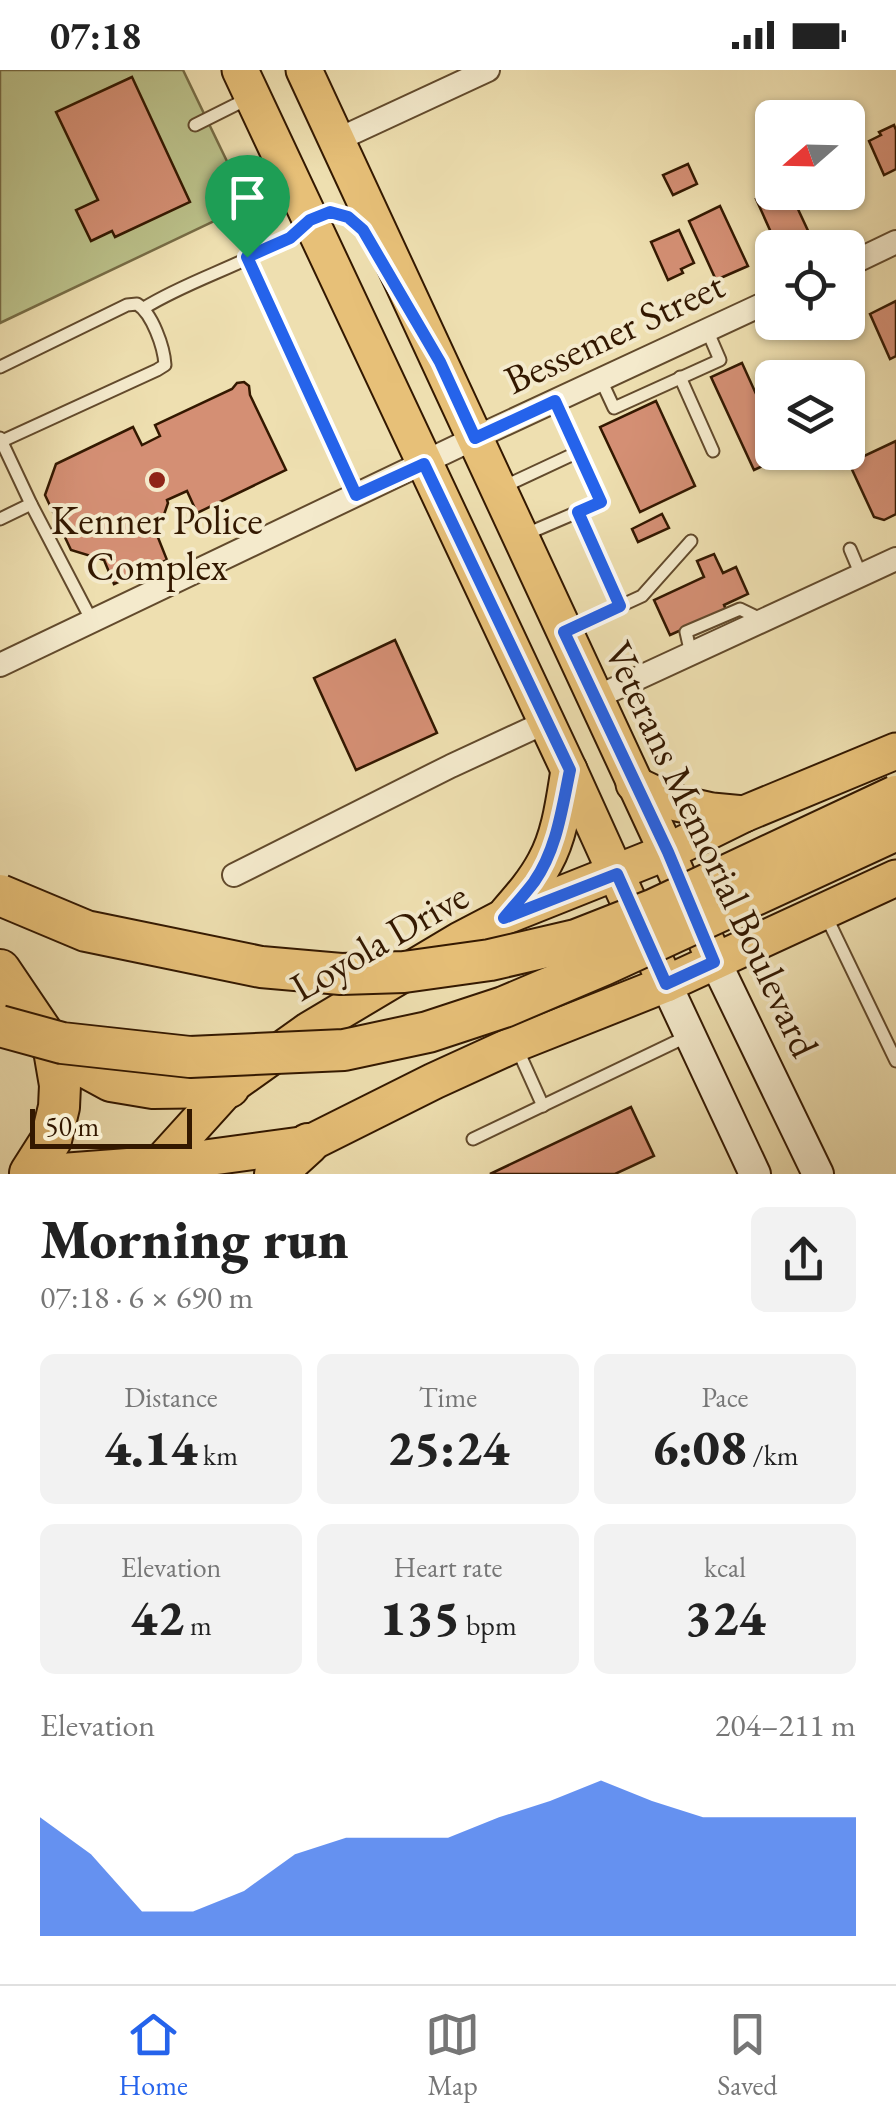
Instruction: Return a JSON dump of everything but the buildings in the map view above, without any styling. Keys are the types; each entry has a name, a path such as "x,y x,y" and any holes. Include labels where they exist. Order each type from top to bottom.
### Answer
{"highway":[{"path":"0,895 86,931 261,967 341,974 404,972 490,960 576,940 655,909 896,796"},
{"path":"0,1026 62,1042 190,1057 344,1050 428,1032 504,1007 603,965 896,830"},
{"path":"0,970 54,1050 60,1086 51,1140 30,1174"},
{"path":"54,1050 111,1081 154,1088 229,1087"},
{"path":"276,1174 308,1144"}],"main road":[{"name":"Veterans Memorial Boulevard","path":"304,70 668,852 714,962"},
{"path":"246,83 570,770 666,984"},
{"path":"310,220 330,212 348,217 363,230 440,362"},
{"name":"Loyola Drive","path":"155,1169 229,1087 309,1030 460,940 896,751"},
{"path":"504,918 548,858 570,770"},
{"path":"634,784 672,802 744,814"},
{"path":"30,1174 155,1169 308,1144 390,1101 515,1044 666,984 896,878"}],"street":[{"path":"338,140 488,70"},
{"path":"865,257 896,242"},
{"name":"Bessemer Street","path":"0,664 755,308"},
{"path":"595,698 896,559"},
{"path":"234,875 546,722"},
{"name":"Veterans Memorial Boulevard","path":"714,962 818,1174"},
{"path":"666,984 755,1174"}],"lane":[{"path":"195,125 246,83"},
{"path":"144,308 290,238 310,220"},
{"path":"247,257 356,495"},
{"path":"0,368 137,304 144,308 164,350 165,365 0,441 92,620"},
{"path":"601,380 614,408 720,360 707,330"},
{"path":"680,377 713,450"},
{"path":"521,537 601,502 555,401"},
{"path":"499,489 578,452"},
{"path":"0,519 31,504"},
{"path":"578,512 620,606"},
{"path":"564,632 642,596 691,541"},
{"path":"850,549 862,575"},
{"path":"825,913 896,1061"},
{"path":"473,1139 690,1036"},
{"path":"515,1044 543,1106"}],"green space":[{"path":"0,70 183,70 248,205 0,323"}],"place":[{"name":"Kenner Police Complex","path":"157,480"}],"route":[{"path":"330,212 348,217 363,230 440,362 475,438 555,401 601,502 578,512 620,606 564,632 668,852 714,962 666,984 617,874 504,918 548,858 570,770 424,464 356,495 247,257 290,238 310,220 330,212"}]}
